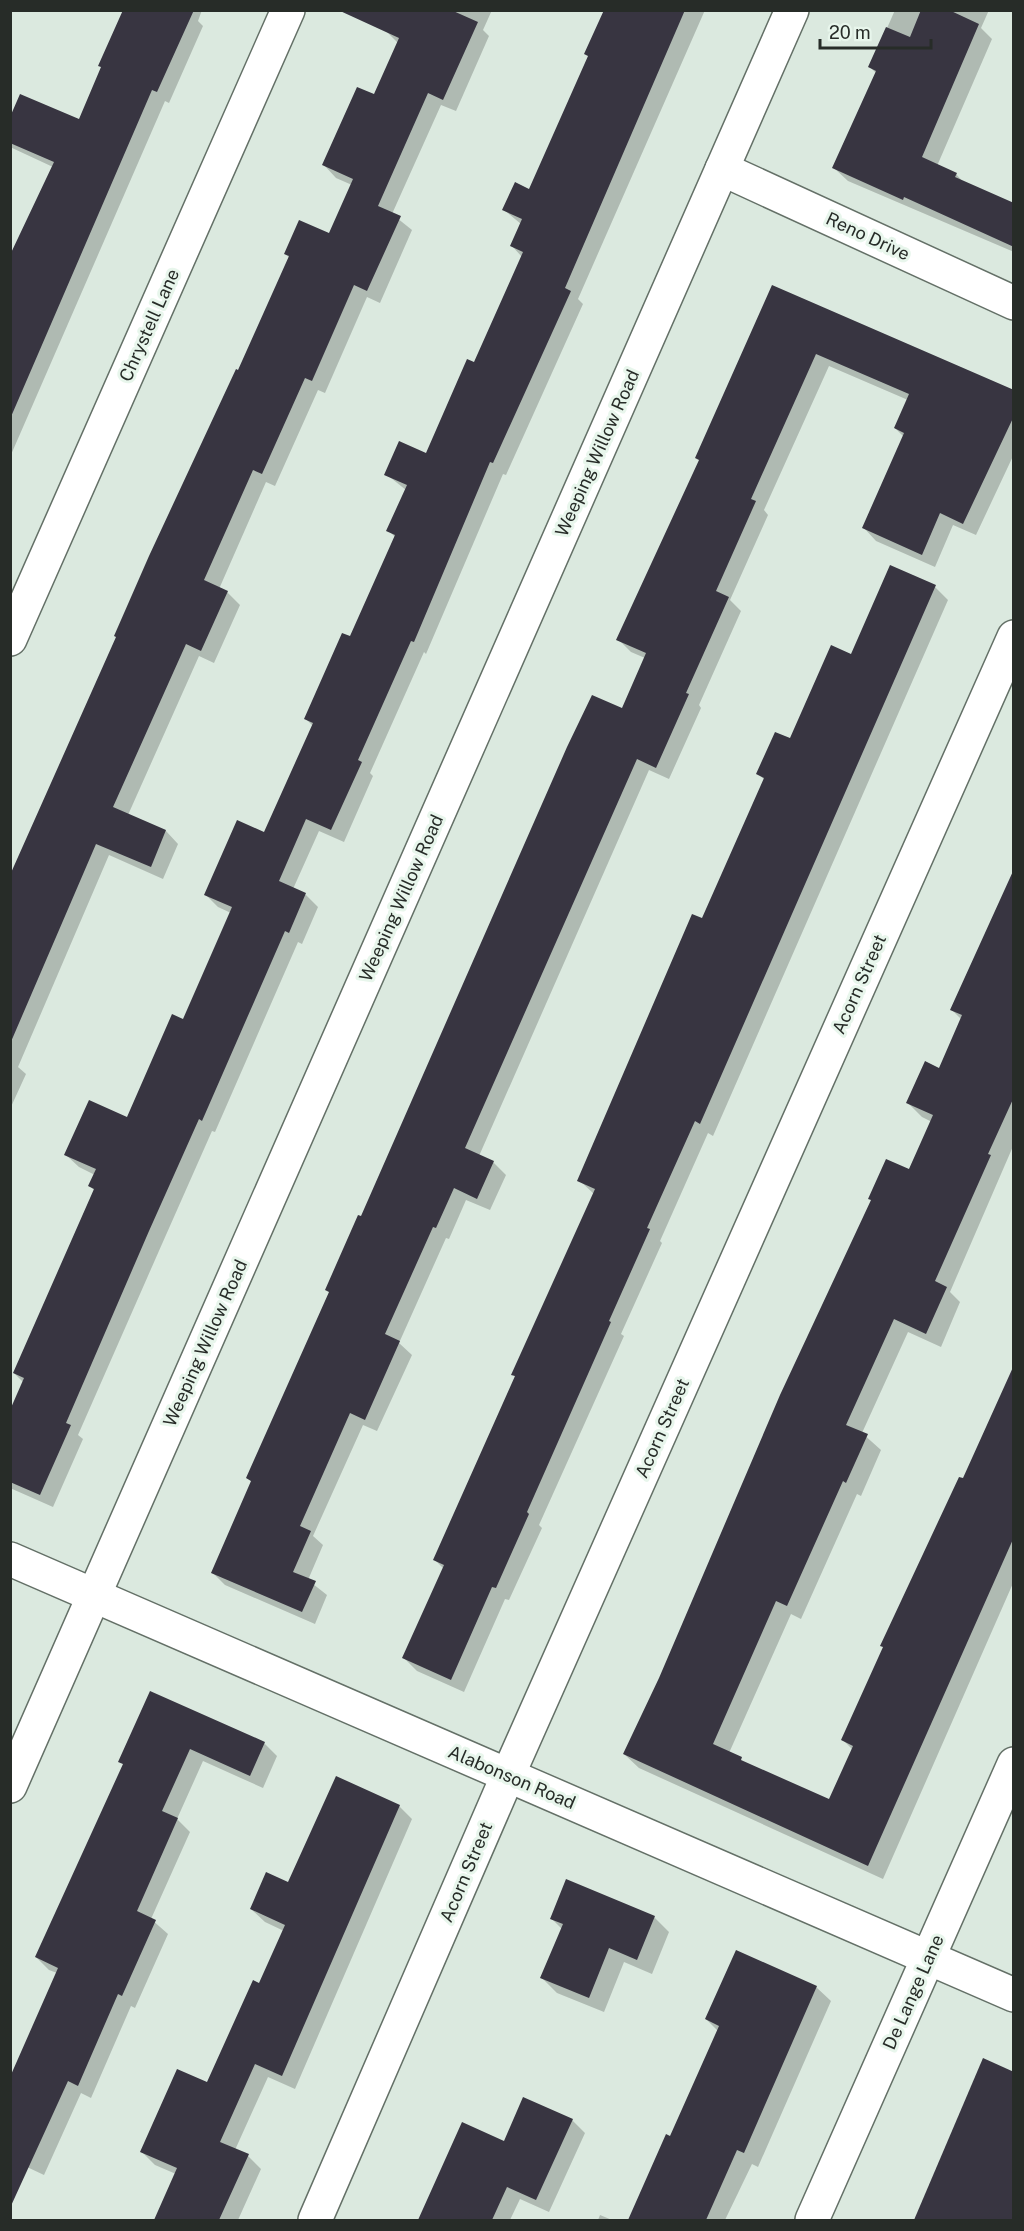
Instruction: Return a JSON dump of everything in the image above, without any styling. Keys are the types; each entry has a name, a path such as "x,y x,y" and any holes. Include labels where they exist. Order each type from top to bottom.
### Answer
{"street":[{"name":"Chrystell Lane","path":"10,639 288,10"},
{"name":"Weeping Willow Road","path":"10,1786 792,10"},
{"name":"Reno Drive","path":"722,169 1014,303"},
{"name":"Acorn Street","path":"315,2220 508,1775 1014,637"},
{"name":"Alabonson Road","path":"10,1559 1014,1995"},
{"name":"De Lange Lane","path":"812,2220 1014,1764"}],"building":[{"path":"123,10 194,10 157,92 152,90 10,419 10,255 54,162 10,143 10,117 20,94 79,119 101,67 98,66"},
{"path":"338,10 451,10 478,22 443,100 428,93 378,206 401,216 367,291 354,285 312,381 305,378 262,474 253,470 204,580 228,591 201,651 186,644 113,807 166,830 151,867 96,844 10,1044 10,875 116,637 114,636 149,556 236,369 238,370 289,256 284,254 299,220 329,233 353,179 322,165 357,87 374,94 399,38"},
{"path":"604,10 685,10 565,288 571,291 493,463 490,462 414,642 411,641 358,760 362,762 331,830 306,819 279,881 306,893 289,933 285,931 202,1121 199,1119 149,1231 66,1423 71,1425 40,1495 10,1482 10,1410 24,1378 13,1373 94,1189 88,1186 96,1169 64,1155 89,1100 127,1117 172,1014 183,1019 232,907 204,895 237,820 264,832 313,723 304,719 342,633 350,636 395,535 386,531 407,485 384,475 399,441 426,453 467,359 474,362 523,252 510,246 522,219 502,210 515,182 529,189 588,56 584,54"},
{"path":"921,10 949,10 979,24 922,157 957,173 955,177 1014,203 1014,247 904,197 903,200 832,168 876,71 868,67 886,27 910,37"},
{"path":"772,285 1014,390 1014,416 963,524 940,513 922,555 862,528 904,433 894,428 909,394 816,354 751,499 756,501 716,591 729,597 686,693 689,694 656,768 637,759 465,1148 494,1161 477,1199 454,1188 436,1228 433,1227 385,1334 400,1341 365,1420 350,1413 300,1526 311,1531 293,1572 316,1581 302,1612 211,1573 251,1481 246,1478 329,1292 325,1290 358,1215 361,1216 567,747 592,695 622,708 646,653 616,640 699,460 695,458"},
{"path":"890,565 936,585 700,1124 695,1121 647,1228 650,1229 527,1512 529,1514 496,1588 492,1587 451,1680 402,1658 444,1565 433,1560 515,1376 511,1375 595,1189 577,1181 692,914 702,918 764,778 756,774 775,732 790,738 831,645 851,654"},
{"path":"1014,869 1014,1097 935,1281 947,1287 926,1334 894,1319 846,1425 868,1434 846,1483 843,1481 787,1606 776,1601 713,1744 742,1757 741,1760 829,1799 853,1746 841,1740 883,1647 880,1646 959,1477 963,1478 1014,1365 1014,1537 868,1866 623,1754 659,1678 780,1395 871,1200 868,1199 886,1159 909,1169 933,1115 906,1103 925,1061 939,1068 962,1015 950,1010"},
{"path":"150,1691 265,1742 250,1776 190,1749 162,1811 178,1818 137,1911 156,1920 122,1996 118,1994 78,2086 68,2081 10,2208 10,2077 58,1968 35,1957 123,1764 118,1762"},
{"path":"336,1776 400,1805 282,2076 255,2064 220,2142 249,2154 219,2220 154,2220 177,2168 140,2152 177,2069 207,2082 253,1980 259,1983 285,1925 250,1909 266,1872 288,1882"},
{"path":"566,1879 655,1916 637,1960 609,1948 589,1998 540,1978 563,1924 550,1919"},
{"path":"736,1950 817,1986 744,2153 737,2150 706,2220 628,2220 666,2134 670,2136 719,2026 705,2019"},
{"path":"983,2058 1014,2072 1014,2220 914,2220"},
{"path":"523,2097 573,2119 536,2200 507,2187 492,2220 418,2220 462,2122 504,2141"}]}
